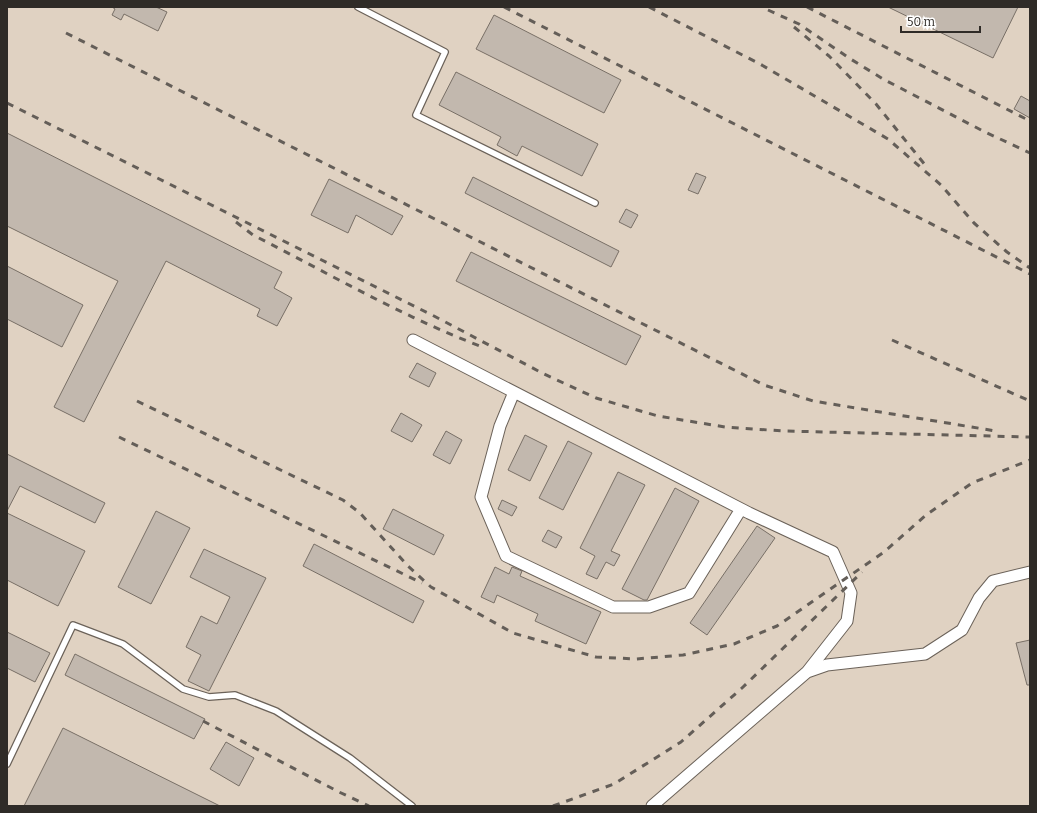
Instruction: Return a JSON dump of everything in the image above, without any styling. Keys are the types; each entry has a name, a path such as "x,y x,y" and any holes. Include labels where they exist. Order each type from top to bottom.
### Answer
{"street":[{"path":"413,340 741,509 833,552 851,593 847,622 807,672 652,806"},
{"path":"514,392 500,426 481,497 506,556 613,607 649,607 689,593 741,509"},
{"path":"807,672 827,665 857,663 925,654 962,630 979,598 993,581 1030,572"}],"lane":[{"path":"358,7 445,52 416,115 595,203"},
{"path":"7,764 74,625 123,644 183,689 209,697 235,695 276,711 350,758 412,806"}],"shaded area":[{"path":"7,7 1030,7 1030,806 7,806"}],"building":[{"path":"112,7 156,7 167,12 158,31 124,14 121,20 112,15 115,9"},
{"path":"888,7 1018,7 993,58"},
{"path":"494,15 621,80 604,113 476,49"},
{"path":"456,72 598,144 582,176 522,146 517,156 497,145 501,137 439,105"},
{"path":"1021,96 1030,101 1030,118 1014,109"},
{"path":"7,133 282,272 274,288 292,298 277,326 257,316 260,309 166,261 84,422 54,407 118,281 7,226"},
{"path":"696,173 706,177 698,194 688,190"},
{"path":"473,177 619,251 611,267 465,193"},
{"path":"329,179 403,216 392,235 356,215 348,233 311,215"},
{"path":"626,209 638,215 631,228 619,222"},
{"path":"471,252 641,336 626,365 456,281"},
{"path":"7,266 83,305 62,347 7,319"},
{"path":"417,363 436,373 429,387 409,377"},
{"path":"401,413 422,425 412,442 391,431"},
{"path":"446,431 462,440 450,464 433,455"},
{"path":"525,435 547,446 530,481 508,470"},
{"path":"568,441 592,453 563,510 539,498"},
{"path":"7,454 105,503 95,523 20,486 7,511"},
{"path":"618,472 645,485 611,551 620,555 614,566 606,562 597,579 586,574 595,556 580,548"},
{"path":"675,488 699,501 647,600 644,600 622,589"},
{"path":"502,500 517,507 512,516 498,509"},
{"path":"393,509 444,535 434,555 383,529"},
{"path":"156,511 190,528 151,604 118,587"},
{"path":"7,513 85,551 58,606 7,580"},
{"path":"757,526 775,538 707,635 690,623"},
{"path":"548,530 562,537 556,548 542,541"},
{"path":"314,544 424,601 413,623 303,566"},
{"path":"204,549 266,578 209,691 188,681 201,655 186,647 201,616 217,624 230,597 190,577"},
{"path":"495,567 509,574 512,567 522,571 520,576 601,612 586,644 535,621 538,614 497,595 494,603 481,597"},
{"path":"7,632 50,653 35,682 7,668"},
{"path":"1030,640 1030,685 1027,685 1016,643"},
{"path":"75,654 205,719 194,739 65,675"},
{"path":"63,728 220,806 24,806"},
{"path":"226,742 254,758 239,786 210,769"}],"railway":[{"path":"504,7 1030,274"},
{"path":"649,7 760,64 888,139 941,185 974,223 1007,252 1030,268"},
{"path":"807,7 1030,121"},
{"path":"768,10 799,24 883,79 983,131 1030,153"},
{"path":"794,27 829,56 876,104 926,166"},
{"path":"66,33 764,385 813,401 996,431"},
{"path":"7,103 434,316 544,374 596,398 658,416 725,427 783,431 1030,437"},
{"path":"236,222 253,235 365,294 393,308 480,346"},
{"path":"892,340 1030,401"},
{"path":"137,401 343,500 360,513 408,566 431,587 513,633 596,657 636,659 683,655 734,644 777,626 884,552 926,515 972,483 1030,460"},
{"path":"119,437 422,583"},
{"path":"553,806 614,784 681,742 742,688 862,572"},
{"path":"203,721 339,792 369,806"}]}
